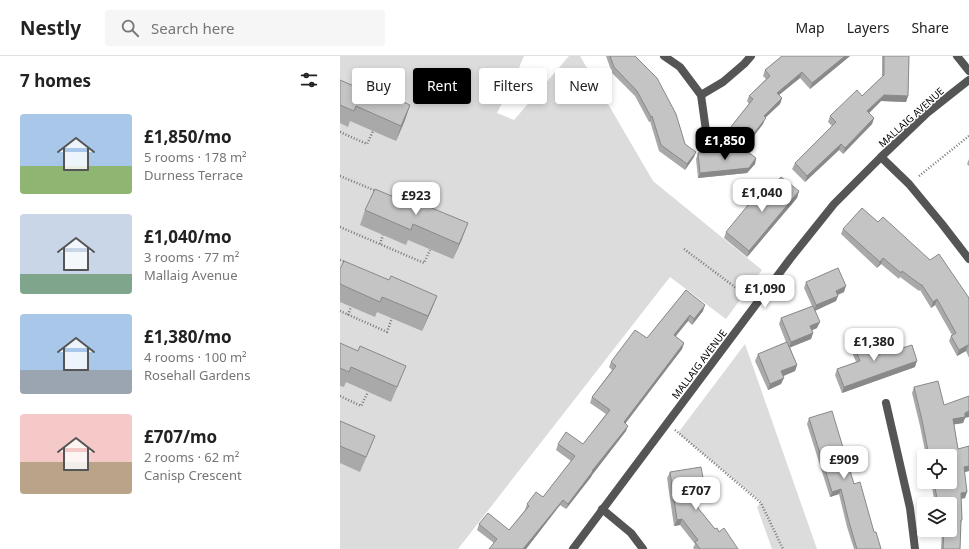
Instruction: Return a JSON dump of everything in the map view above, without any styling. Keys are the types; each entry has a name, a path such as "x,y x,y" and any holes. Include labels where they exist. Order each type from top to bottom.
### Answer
{"street":[{"path":"664,56 680,67 701,95 706,138"},
{"path":"701,95 723,82 751,56"},
{"path":"957,56 969,72"},
{"name":"MALLAIG AVENUE","path":"572,549 790,259 834,204 926,113 969,80"},
{"path":"881,157 909,184 969,260"},
{"path":"886,403 910,508 915,549"},
{"path":"602,510 631,533 643,549"}],"path":[{"path":"340,132 367,144 373,131"},
{"path":"909,184 969,136"},
{"path":"340,176 380,193"},
{"path":"340,227 424,264 430,250"},
{"path":"380,244 384,235"},
{"path":"684,248 757,303"},
{"path":"340,260 346,262"},
{"path":"348,315 352,307"},
{"path":"340,311 387,332 392,318"},
{"path":"340,396 361,406 368,392"},
{"path":"667,424 761,502 783,549"}],"shaded area":[{"path":"340,56 524,56 519,68 479,68 479,104 502,104 497,113 514,120 528,104 547,104 547,82 555,72 555,104 608,104 653,181 762,270 726,319 670,277 458,549 340,549"},
{"path":"569,56 580,56 587,68 559,68"},
{"path":"745,344 817,549 772,549 757,507 761,502 678,433"}],"building":[{"path":"610,56 635,56 657,78 676,114 685,144 696,152 687,164 661,145 652,116 651,117 637,91 614,67"},
{"path":"782,56 845,56 812,83 802,72 777,93 782,98 764,116 766,118 744,146 726,133 753,99 749,96 770,76 765,70"},
{"path":"884,56 909,56 908,96 884,95 867,111 874,118 845,148 841,144 807,176 795,163 836,122 830,116 857,90 862,96 884,75"},
{"path":"340,80 352,85 352,104 405,104 405,103 410,105 401,126 356,106 354,111 340,105"},
{"path":"744,149 756,158 749,168 700,173 698,153"},
{"path":"781,177 799,191 749,251 726,232 762,188 767,192"},
{"path":"375,189 420,208 422,204 468,223 459,244 413,224 411,230 365,210"},
{"path":"862,208 878,222 883,217 930,260 939,254 969,298 969,346 968,345 959,350 951,336 956,333 937,299 933,302 922,285 902,271 901,273 883,258 880,262 843,229"},
{"path":"344,261 389,280 391,276 437,296 428,316 382,297 380,302 340,284 340,269"},
{"path":"838,268 846,286 836,291 838,296 816,305 806,282"},
{"path":"686,290 705,305 694,319 690,315 674,335 684,343 624,422 628,426 568,504 563,500 523,549 489,549 497,539 479,524 488,513 509,530 529,506 527,504 536,492 543,497 575,456 558,444 566,432 583,444 610,410 592,397 616,366 611,362 635,330 647,338"},
{"path":"813,306 820,322 810,326 813,333 791,342 781,318"},
{"path":"867,336 874,356 896,348 896,350 912,345 917,361 844,387 837,369 860,361 852,341"},
{"path":"787,342 797,365 781,371 784,378 770,384 758,354"},
{"path":"340,343 358,351 360,346 406,366 397,387 351,367 349,372 340,368"},
{"path":"938,381 944,405 969,396 969,411 965,413 965,417 953,419 958,449 969,446 969,466 964,467 967,492 961,493 962,520 960,549 943,549 944,537 957,537 957,497 937,497 935,489 957,489 957,449 928,449 914,387"},
{"path":"832,411 854,484 860,482 874,532 876,532 881,549 857,549 841,489 832,492 809,418"},
{"path":"340,421 375,436 366,457 340,446"},
{"path":"701,467 704,483 694,484 698,508 715,529 717,528 719,532 724,528 738,549 700,549 695,542 698,540 682,519 677,520 670,472"}]}
